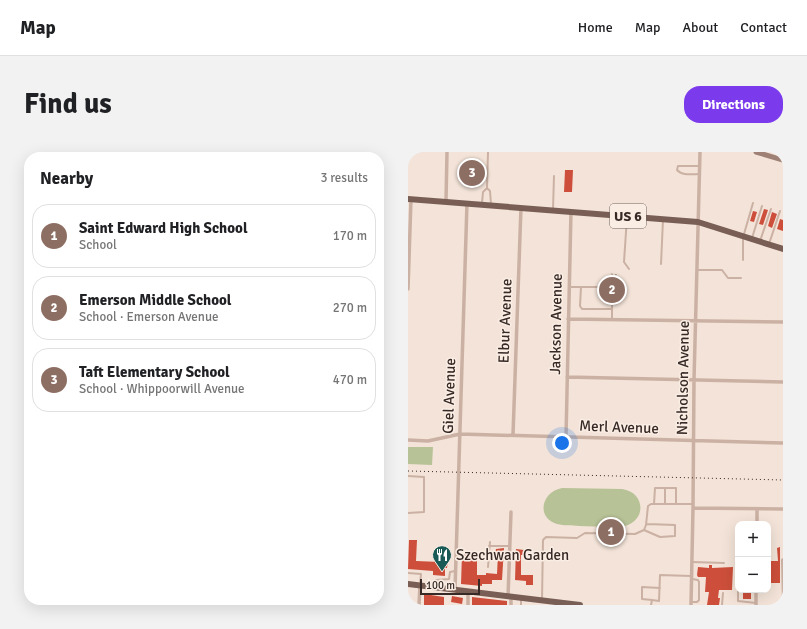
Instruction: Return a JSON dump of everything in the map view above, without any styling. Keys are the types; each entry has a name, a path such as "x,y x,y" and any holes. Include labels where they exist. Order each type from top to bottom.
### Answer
{"main road":[{"name":"US 6","path":"409,199 698,222 783,249"},
{"path":"408,584 510,597 521,602 546,602 580,605"}],"street":[{"path":"446,201 447,152"},
{"name":"Nicholson Avenue","path":"691,604 694,380 700,152"},
{"path":"756,152 775,155 783,160"},
{"path":"408,289 409,199"},
{"name":"Giel Avenue","path":"455,590 467,203"},
{"name":"Elbur Avenue","path":"513,435 521,207"},
{"name":"Jackson Avenue","path":"566,438 571,211"},
{"path":"568,319 783,322"},
{"path":"567,377 783,382"},
{"name":"Merl Avenue","path":"408,440 428,441 460,434 783,443"},
{"path":"693,506 783,509"},
{"path":"757,509 757,521"},
{"path":"511,512 511,605"},
{"path":"419,605 420,585"},
{"path":"468,591 468,605"},
{"path":"756,593 756,604"}],"lane":[{"path":"488,152 487,188 490,191 490,205"},
{"path":"700,166 678,166 677,170 682,174 700,174"},
{"path":"553,210 554,176"},
{"path":"481,204 483,192 487,188"},
{"path":"743,260 744,237 754,203"},
{"path":"752,239 762,206"},
{"path":"760,242 771,209"},
{"path":"768,245 780,211"},
{"path":"627,216 624,262 629,269"},
{"path":"661,264 663,219"},
{"path":"697,270 722,270 728,278 741,278"},
{"path":"569,287 607,287 612,291 612,319"},
{"path":"581,287 580,306 582,309 612,309"},
{"path":"408,476 424,477 424,512 408,513"},
{"path":"654,504 655,488 676,488 676,504"},
{"path":"665,488 665,504"},
{"path":"644,530 648,506 654,504 676,504 693,506"},
{"path":"546,602 543,540 546,537 577,538 585,533 635,534 644,530 660,537 675,536 676,525 646,524"},
{"path":"488,567 490,542"},
{"path":"489,546 510,546"},
{"path":"783,559 783,605"},
{"path":"692,562 724,563"},
{"path":"433,587 436,580 448,580 450,572 456,571"},
{"path":"408,573 420,574 420,585"},
{"path":"660,588 642,587 642,599 659,601 660,588 660,575 691,577 698,580 699,600 691,604"},
{"path":"722,605 723,593"},
{"path":"737,593 738,601 756,604"},
{"path":"651,605 652,600"}],"path":[{"path":"610,287 611,274 620,275"}],"green space":[{"path":"408,447 433,447 432,465 408,464"},
{"path":"562,488 622,489 630,491 639,500 640,512 632,523 625,526 602,527 557,524 550,521 546,516 544,505 549,494"}],"building":[{"path":"565,170 573,170 572,192 564,192"},
{"path":"764,209 768,210 763,225 759,224"},
{"path":"753,211 757,212 754,222 750,221"},
{"path":"772,212 777,214 772,228 768,226"},
{"path":"780,219 783,220 783,231 777,229"},
{"path":"409,540 417,540 416,561 440,562 440,553 450,553 447,568 445,568 445,576 433,575 433,571 408,569"},
{"path":"780,547 780,583 771,583 771,561 778,561 777,548"},
{"path":"504,548 502,580 492,580 492,584 482,584 482,586 461,584 462,554 477,555 477,575 486,575 486,573 497,574 498,554 495,554 496,549"},
{"path":"516,549 524,550 524,555 521,555 521,575 533,575 533,585 526,585 526,581 515,580"},
{"path":"709,565 712,565 712,568 733,567 732,590 719,590 719,605 707,605 709,592 705,592 706,577 698,577 697,575 698,567 709,568"},
{"path":"743,593 751,593 751,599 743,599"},
{"path":"424,594 444,597 444,605 424,605"},
{"path":"452,596 463,598 462,604 451,602"},
{"path":"472,597 507,601 507,605 472,605"}],"railway":[{"path":"408,471 783,480"}],"place":[{"name":"Taft Elementary School","path":"472,173"},
{"name":"Emerson Middle School","path":"612,290"},
{"name":"Saint Edward High School","path":"611,532"},
{"name":"Szechwan Garden","path":"442,572"}]}
